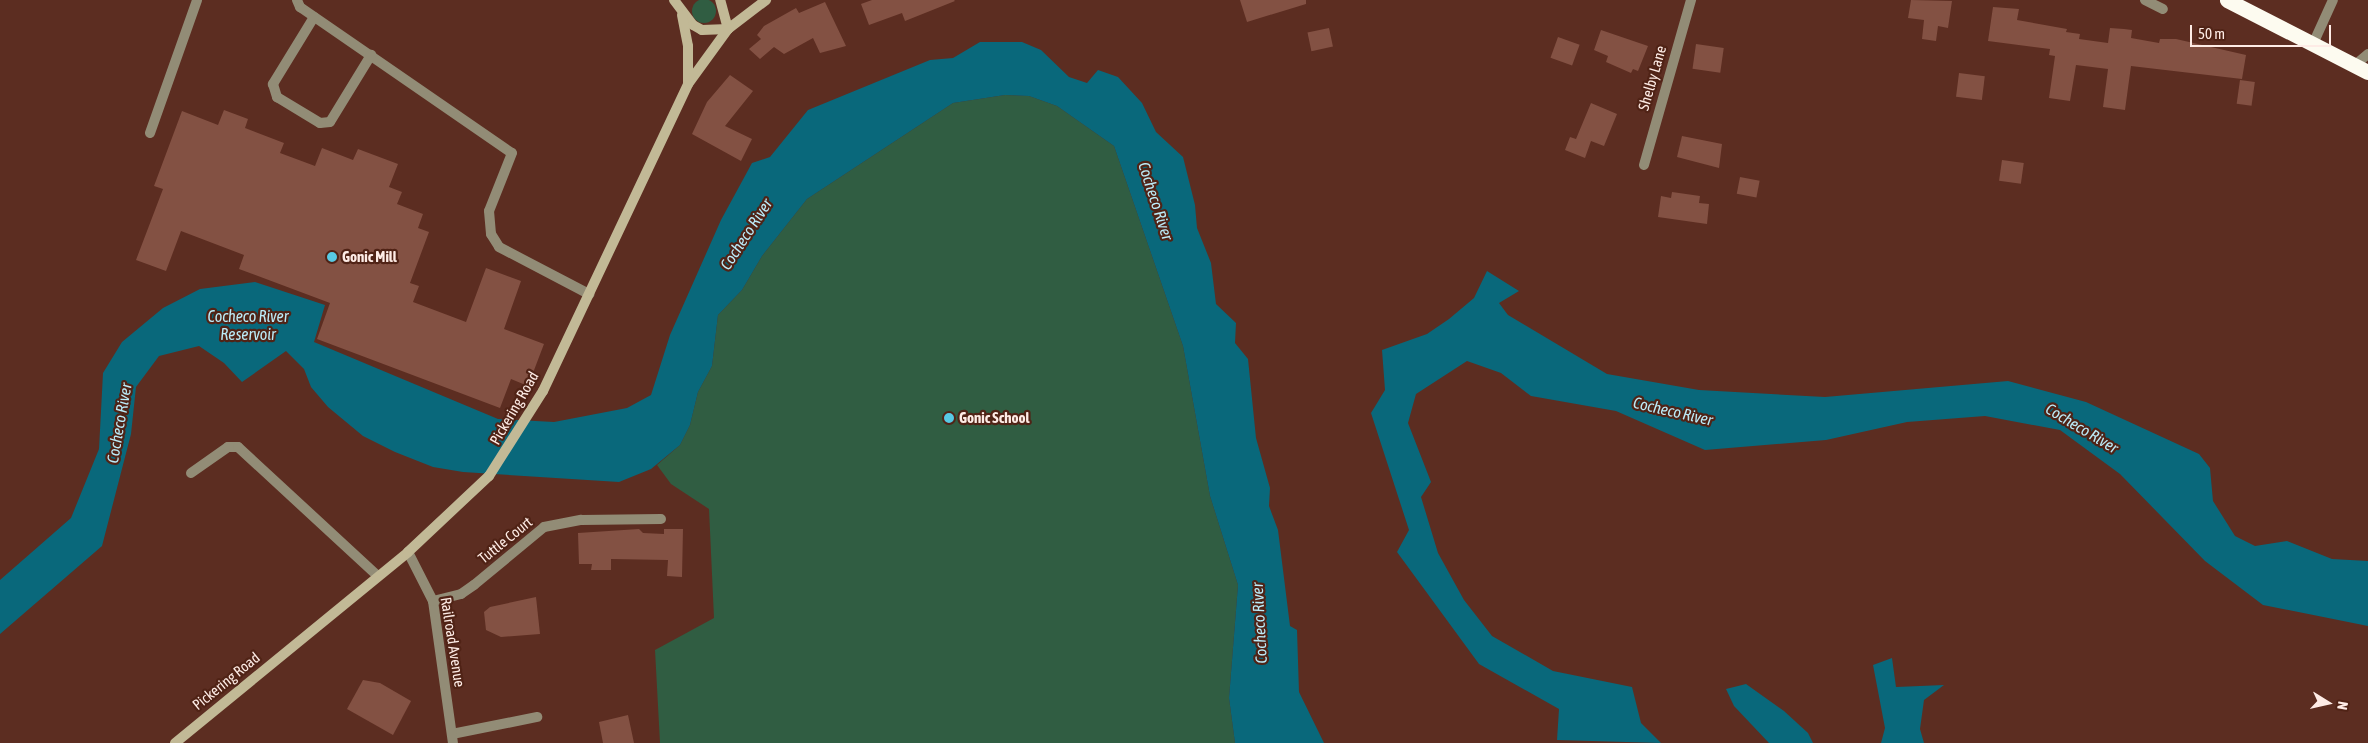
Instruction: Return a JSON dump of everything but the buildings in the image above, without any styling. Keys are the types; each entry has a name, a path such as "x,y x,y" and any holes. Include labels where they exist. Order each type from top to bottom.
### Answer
{"highway":[{"path":"2233,1 2361,69"}],"main road":[{"path":"674,0 682,14 688,46 688,84"},
{"path":"682,14 702,30 728,30 720,0"},
{"name":"Pickering Road","path":"175,743 408,552 478,488 502,459 531,413 688,84 728,30 766,0"}],"street":[{"path":"150,132 197,0"},
{"path":"297,0 314,17 512,153 489,210 491,234 499,247 589,294"},
{"name":"Shelby Lane","path":"1644,165 1691,0"},
{"path":"2145,0 2163,9"},
{"path":"2313,44 2333,0"},
{"path":"314,17 273,84 277,97 320,123 330,122 371,56"},
{"path":"2361,69 2368,54"},
{"path":"191,473 228,447 238,446 378,576"},
{"name":"Tuttle Court","path":"433,600 461,594 544,527 580,520 661,519"},
{"name":"Railroad Avenue","path":"408,552 433,600 453,738"},
{"path":"453,738 537,717"}],"green space":[{"path":"704,-1 713,2 716,11 713,20 704,23 695,20 692,11 695,2"},
{"name":"Gonic School","path":"1005,95 1029,96 1057,106 1114,146 1183,346 1210,496 1238,585 1229,698 1235,743 660,743 655,650 714,618 709,509 671,484 657,465 680,445 690,425 698,392 712,366 718,315 742,290 762,256 807,199 953,103"}],"water":[{"path":"980,42 1022,42 1041,50 1069,77 1087,83 1098,70 1118,77 1142,103 1156,132 1183,157 1195,205 1197,228 1211,263 1216,304 1236,323 1235,343 1248,359 1256,438 1270,488 1269,506 1278,530 1290,626 1297,630 1299,692 1324,743 1235,743 1229,698 1238,585 1210,496 1183,346 1114,146 1057,106 1029,96 1005,95 953,103 807,199 762,256 742,290 718,315 712,366 698,392 690,425 680,445 651,469 619,482 463,472 433,467 395,452 363,436 328,407 311,387 304,369 286,351 242,382 224,363 199,346 159,356 136,387 131,434 102,546 0,634 0,580 71,518 99,449 103,373 122,342 163,308 200,289 255,282 325,305 314,342 498,419 554,422 627,408 651,395 670,335 721,220 752,163 770,157 808,110 930,60 953,58"},
{"name":"Cocheco River","path":"1487,271 1519,291 1499,303 1508,315 1607,374 1699,390 1825,397 2008,381 2086,402 2199,454 2210,468 2213,501 2235,536 2255,546 2287,541 2332,559 2368,561 2368,626 2263,605 2205,561 2120,474 2060,430 1985,416 1907,422 1826,440 1705,450 1616,411 1531,396 1501,373 1467,361 1416,394 1408,423 1431,482 1421,497 1438,553 1464,600 1492,636 1553,671 1632,687 1641,723 1661,743 1557,740 1559,709 1479,664 1397,552 1409,530 1371,413 1385,390 1382,350 1427,334 1449,319 1474,298"},
{"path":"1892,658 1896,687 1944,685 1924,700 1920,729 1924,743 1881,743 1885,728 1873,665"},
{"path":"1746,684 1784,711 1808,733 1813,743 1769,743 1734,706 1726,689"}],"place":[{"name":"Gonic Mill","path":"332,257"},
{"name":"Gonic School","path":"949,418"}],"water label":[{"name":"Cocheco River Reservoir","path":"248,325"}]}
